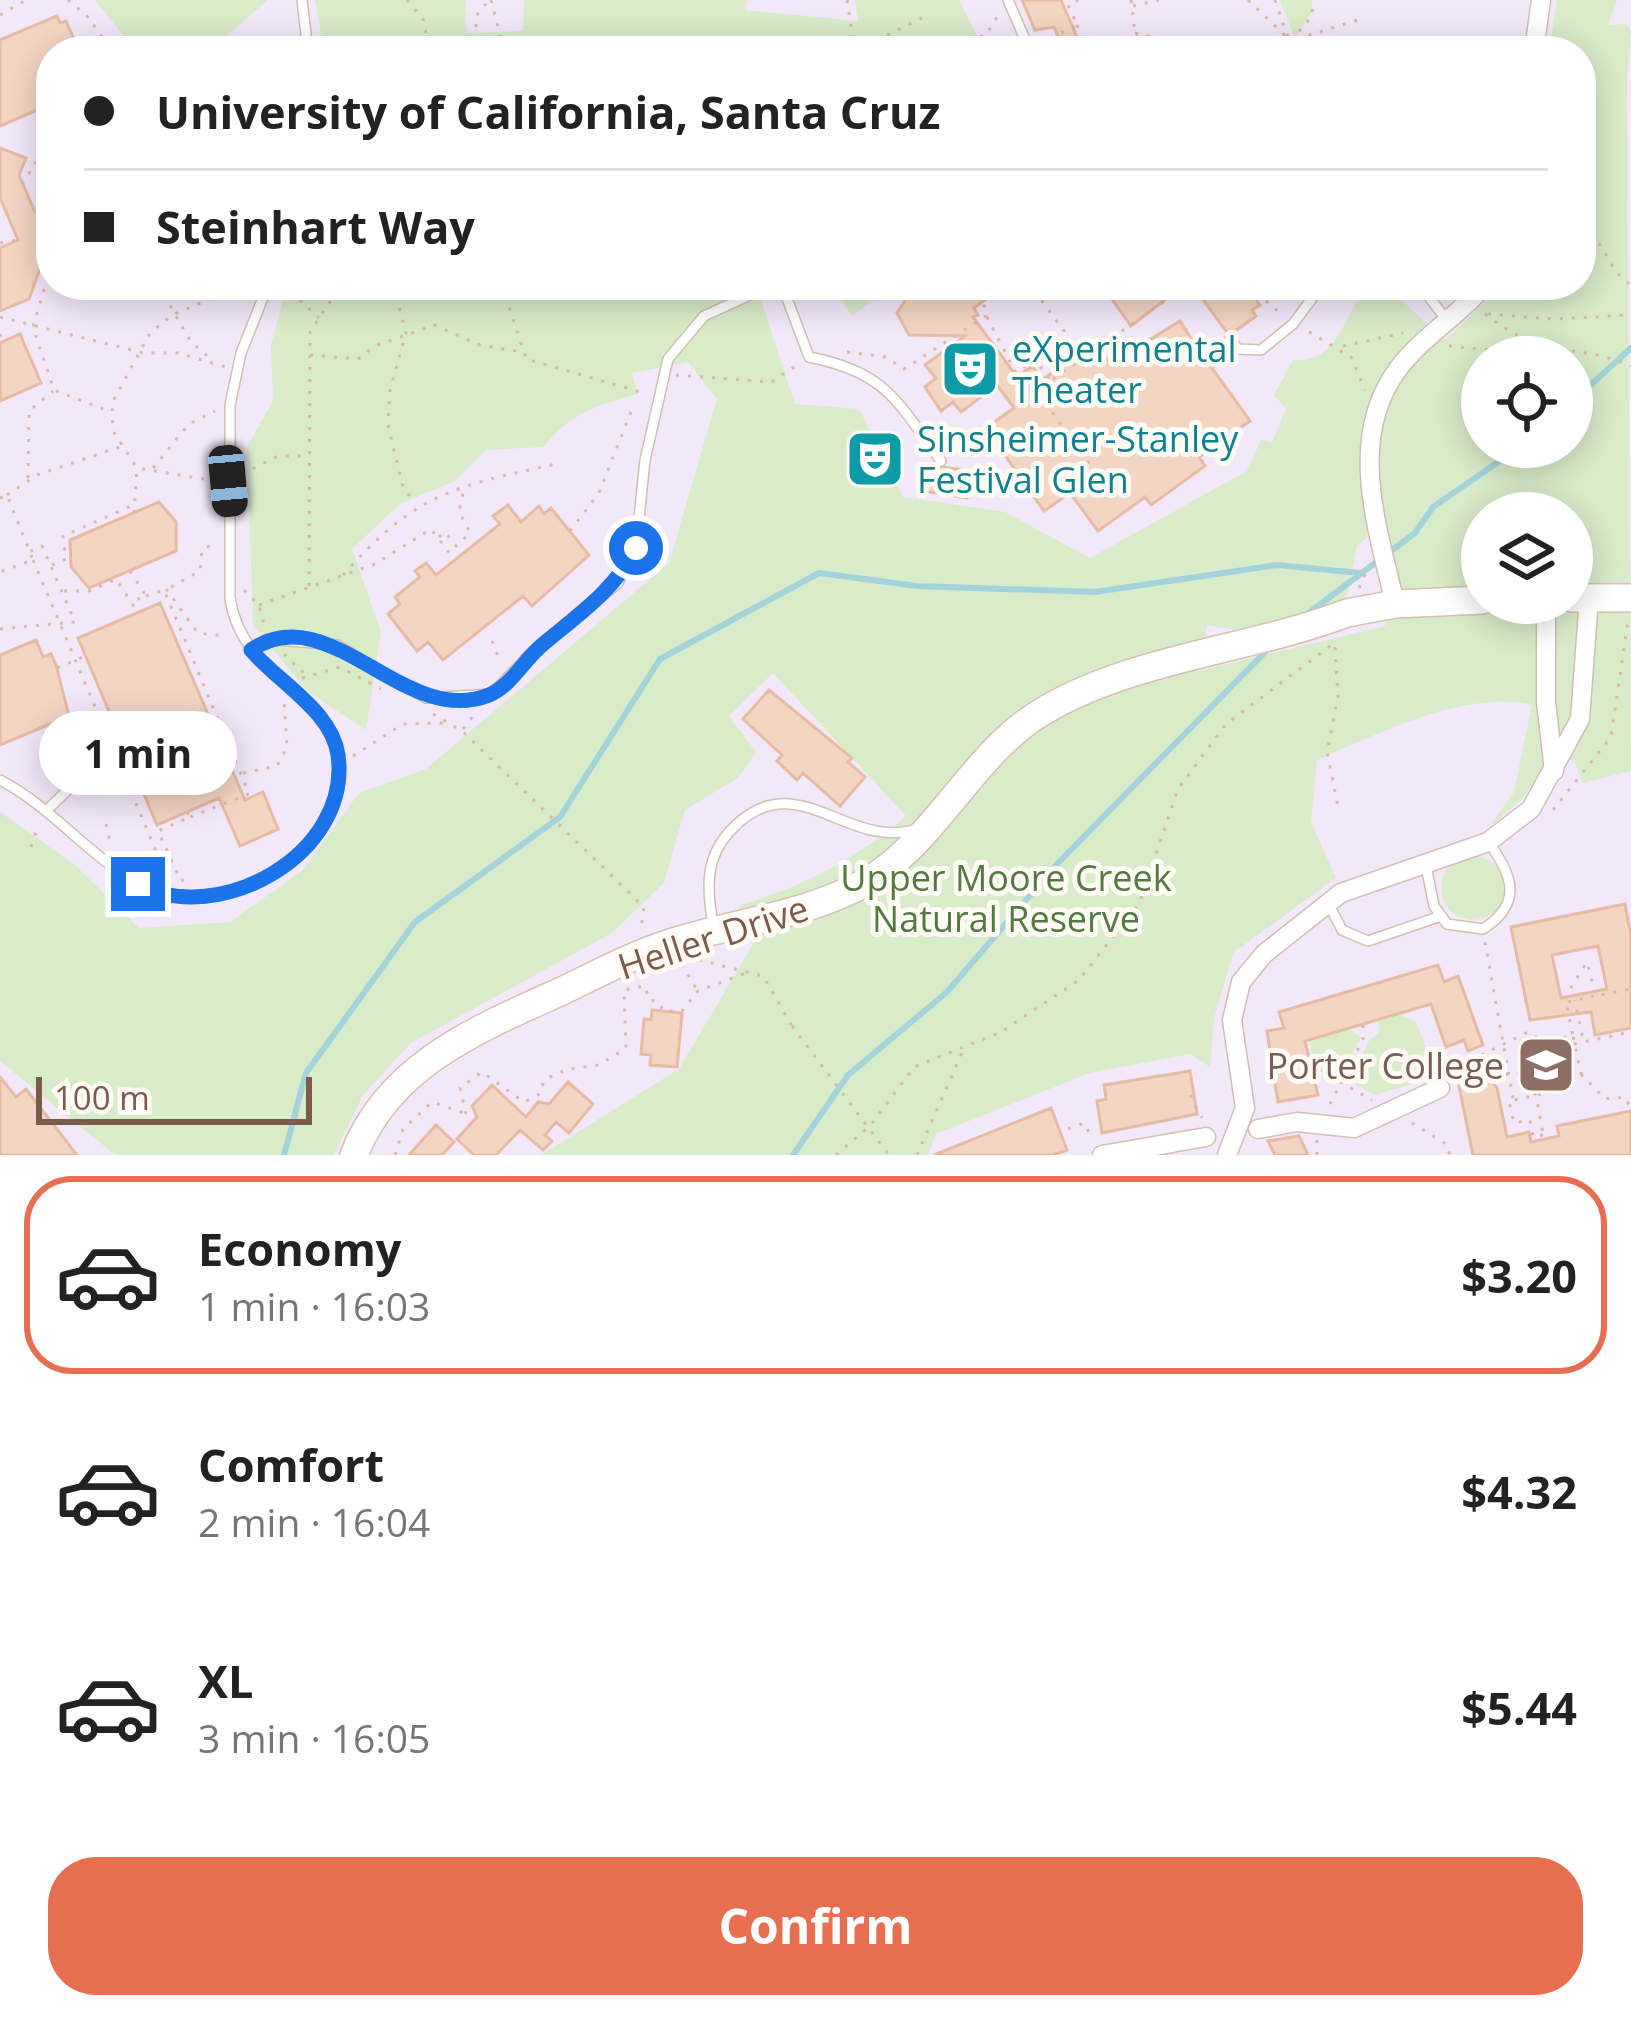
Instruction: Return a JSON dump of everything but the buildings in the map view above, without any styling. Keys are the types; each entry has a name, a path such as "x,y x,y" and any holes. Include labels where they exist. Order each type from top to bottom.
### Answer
{"main road":[{"name":"Heller Drive","path":"354,1155 376,1112 397,1087 456,1042 646,952 812,906 858,887 890,865 988,756 1052,707 1094,688 1246,644 1332,632 1395,604 1461,601"},
{"path":"1593,601 1629,610"}],"street":[{"path":"1536,36 1541,0"},
{"path":"1395,604 1369,480 1378,406 1396,371 1470,300"},
{"path":"1546,624 1546,702 1554,771"},
{"path":"1227,1155 1245,1108 1232,1020 1234,998 1264,954 1359,883 1488,842 1531,809 1580,719 1580,624"},
{"path":"1258,1129 1297,1122 1354,1128 1440,1088"},
{"path":"1102,1155 1206,1137"}],"lane":[{"path":"302,0 306,36"},
{"path":"1008,0 1024,36"},
{"path":"0,780 138,884 174,900 227,893 289,861 321,826 332,804 339,758 325,724 251,650 239,631 230,598 230,405 236,370 262,300"},
{"path":"251,650 268,639 337,645 426,698 492,694 530,654 618,583 636,548 644,460 668,359 704,316 739,300"},
{"path":"788,300 809,357 842,364 883,384 940,461"},
{"path":"1229,339 1238,349 1261,350 1293,325 1311,300"},
{"path":"1431,300 1448,322"},
{"path":"44,814 77,782 77,752"},
{"path":"714,930 709,901 712,856 746,814 764,803 783,802 869,830 902,833 928,826"},
{"path":"1425,861 1441,916 1459,928 1483,929 1505,912 1514,896 1509,871 1488,842"},
{"path":"1328,903 1342,930 1368,941 1441,916"}],"path":[{"path":"0,15 26,0"},
{"path":"68,0 101,36"},
{"path":"407,0 423,19 427,36"},
{"path":"476,36 476,16 490,0"},
{"path":"490,0 501,36"},
{"path":"847,0 853,36"},
{"path":"983,36 1008,0"},
{"path":"1079,0 1068,5 1082,36"},
{"path":"1140,36 1136,35 1132,3 1159,0"},
{"path":"1248,0 1285,36"},
{"path":"1275,0 1290,36"},
{"path":"1298,36 1318,0"},
{"path":"885,36 926,16"},
{"path":"1315,36 1358,20"},
{"path":"1056,36 1077,25"},
{"path":"22,184 36,161"},
{"path":"22,167 30,170"},
{"path":"1596,238 1616,272 1631,286"},
{"path":"2,240 18,241"},
{"path":"41,300 33,327 54,390"},
{"path":"165,300 191,342 217,363"},
{"path":"134,513 137,468 121,446 112,403 144,353 150,333 172,314 207,300"},
{"path":"300,300 319,318"},
{"path":"309,586 310,332 331,300"},
{"path":"397,300 406,332 390,390 388,425 402,484 415,505"},
{"path":"507,300 526,359 601,376 645,394"},
{"path":"1041,300 1084,356"},
{"path":"1097,475 1036,391 1166,300"},
{"path":"1266,300 1293,325 1342,347 1366,392"},
{"path":"1514,336 1483,314 1552,320 1631,315"},
{"path":"0,316 144,353 178,353 236,370"},
{"path":"986,316 1016,373 1035,359 1050,381"},
{"path":"310,355 358,359 406,332 434,326 480,345 523,352"},
{"path":"1342,347 1351,340 1412,330"},
{"path":"0,334 2,342"},
{"path":"1443,344 1461,346"},
{"path":"1593,359 1631,366"},
{"path":"54,390 113,413"},
{"path":"28,481 25,428 29,411 54,390"},
{"path":"152,470 189,424 230,405"},
{"path":"570,531 599,493 632,409"},
{"path":"121,446 28,481 3,496 159,858 142,877"},
{"path":"137,468 185,480 228,481 278,456 308,456"},
{"path":"343,575 415,505 464,487 556,464"},
{"path":"438,538 445,532 456,546 470,533 459,511 464,487"},
{"path":"51,566 66,559 63,536 136,504"},
{"path":"308,677 268,639 259,605 375,564 430,530 455,560"},
{"path":"131,602 200,571 202,550 232,533"},
{"path":"0,629 75,622 42,546 29,552"},
{"path":"365,550 375,564"},
{"path":"0,572 33,560"},
{"path":"130,571 146,596"},
{"path":"62,591 89,591 116,579 137,612"},
{"path":"167,589 198,633 218,638 239,631"},
{"path":"167,589 249,794 158,831 182,881 190,877"},
{"path":"1543,816 1566,799 1611,737 1629,610"},
{"path":"1332,632 1337,697 1327,752 1339,812"},
{"path":"836,1155 870,1126 914,1067 1001,1032 1079,980 1139,904 1178,789 1226,724 1332,632"},
{"path":"492,641 500,668"},
{"path":"57,668 86,656"},
{"path":"291,682 340,668"},
{"path":"243,773 277,766 287,747 284,697"},
{"path":"422,708 462,731 644,908 642,923"},
{"path":"462,731 476,712"},
{"path":"351,758 403,724 452,723"},
{"path":"31,847 44,814"},
{"path":"106,824 110,841"},
{"path":"1483,929 1514,1100"},
{"path":"669,963 696,959 763,976 792,1026 889,1155"},
{"path":"1596,996 1587,962 1566,1002 1581,1074 1605,1099 1625,1097 1631,1109"},
{"path":"682,964 698,991"},
{"path":"395,1155 403,1130 432,1102 466,1114 460,1088 482,1072 524,1102 540,1094 544,1080 568,1069 599,1065 626,1048 624,990 645,986 649,1000 658,1002 663,1011 682,1011 698,991 749,973"},
{"path":"1566,1002 1631,989"},
{"path":"1575,1000 1582,1035 1530,1044 1520,1060 1526,1086 1536,1095 1543,1135 1533,1137 1530,1120 1514,1124 1509,1100 1514,1100 1536,1095 1561,1090 1581,1074"},
{"path":"1317,1127 1363,1040 1363,1024"},
{"path":"1462,1066 1528,1031 1544,1042"},
{"path":"1574,1044 1631,1032"},
{"path":"917,1155 964,1047"},
{"path":"1440,1088 1495,1070 1508,1076 1522,1072"},
{"path":"1190,1094 1198,1101"},
{"path":"1068,1129 1084,1124"}],"shaded area":[{"path":"0,0 1631,0 1631,1155 0,1155"}],"green space":[{"path":"95,0 268,0 226,36 124,36"},
{"path":"315,0 465,0 467,33 523,31 524,0 747,0 745,10 858,21 855,0 959,0 977,36 321,36"},
{"path":"1280,0 1312,0 1312,12 1294,36"},
{"name":"Upper Moore Creek Natural Reserve","path":"1557,0 1617,0 1608,25 1627,24 1631,31 1627,80 1631,771 1583,783 1574,760 1549,759 1522,799 1489,827 1514,792 1532,705 1507,701 1423,717 1317,760 1311,822 1336,878 1233,953 1214,1019 1210,1067 1190,1054 1090,1073 936,1134 928,1155 541,1155 679,1069 756,939 739,906 828,870 906,816 773,673 729,716 756,752 738,778 685,810 664,883 612,933 411,1043 363,1095 334,1155 115,1155 0,1061 0,812 74,864 139,928 230,922 303,870 359,793 426,769 669,563 717,399 688,362 632,373 638,394 574,419 544,447 486,450 455,481 400,504 352,549 381,632 366,730 307,691 253,625 247,447 273,401 271,345 283,300 761,300 795,404 859,409 903,497 1005,512 1090,558 1247,471 1261,440 1272,442 1286,409 1274,395 1293,360 1319,355 1328,348 1358,300 1401,300 1445,340 1487,300 1596,300 1596,36 1551,36","holes":["1379,528 1385,626 1198,671 1207,625 1236,630 1345,604 1357,546"]},
{"path":"842,300 873,300 852,316"},
{"path":"1473,856 1496,865 1505,888 1496,911 1473,920 1450,911 1441,888 1450,865"},
{"path":"1398,1014 1416,1022 1430,1058 1416,1083 1375,1095 1349,1081 1370,1039 1379,1033 1378,1021"},
{"path":"1347,1027 1361,1038 1338,1076 1314,1065 1309,1039"},
{"path":"1547,1043 1563,1050 1570,1066 1563,1082 1547,1089 1531,1082 1524,1066 1531,1050"}],"waterway":[{"path":"1593,383 1631,348"},
{"path":"1306,615 1415,533 1433,507 1490,468"},
{"path":"284,1155 306,1073 415,922 560,817 660,659 819,573 917,586 1095,592 1277,565 1360,573"},
{"path":"793,1155 848,1075 947,992 1057,864 1270,647"}],"place":[{"name":"eXperimental Theater","path":"970,369"},
{"name":"Sinsheimer-Stanley Festival Glen","path":"875,459"},
{"name":"Porter College","path":"1546,1065"}],"route":[{"path":"138,884 174,900 205,899 246,887 305,846 332,804 339,758 325,724 251,650 268,639 337,645 426,698 478,698 506,684 530,654 618,583 636,548"}]}
